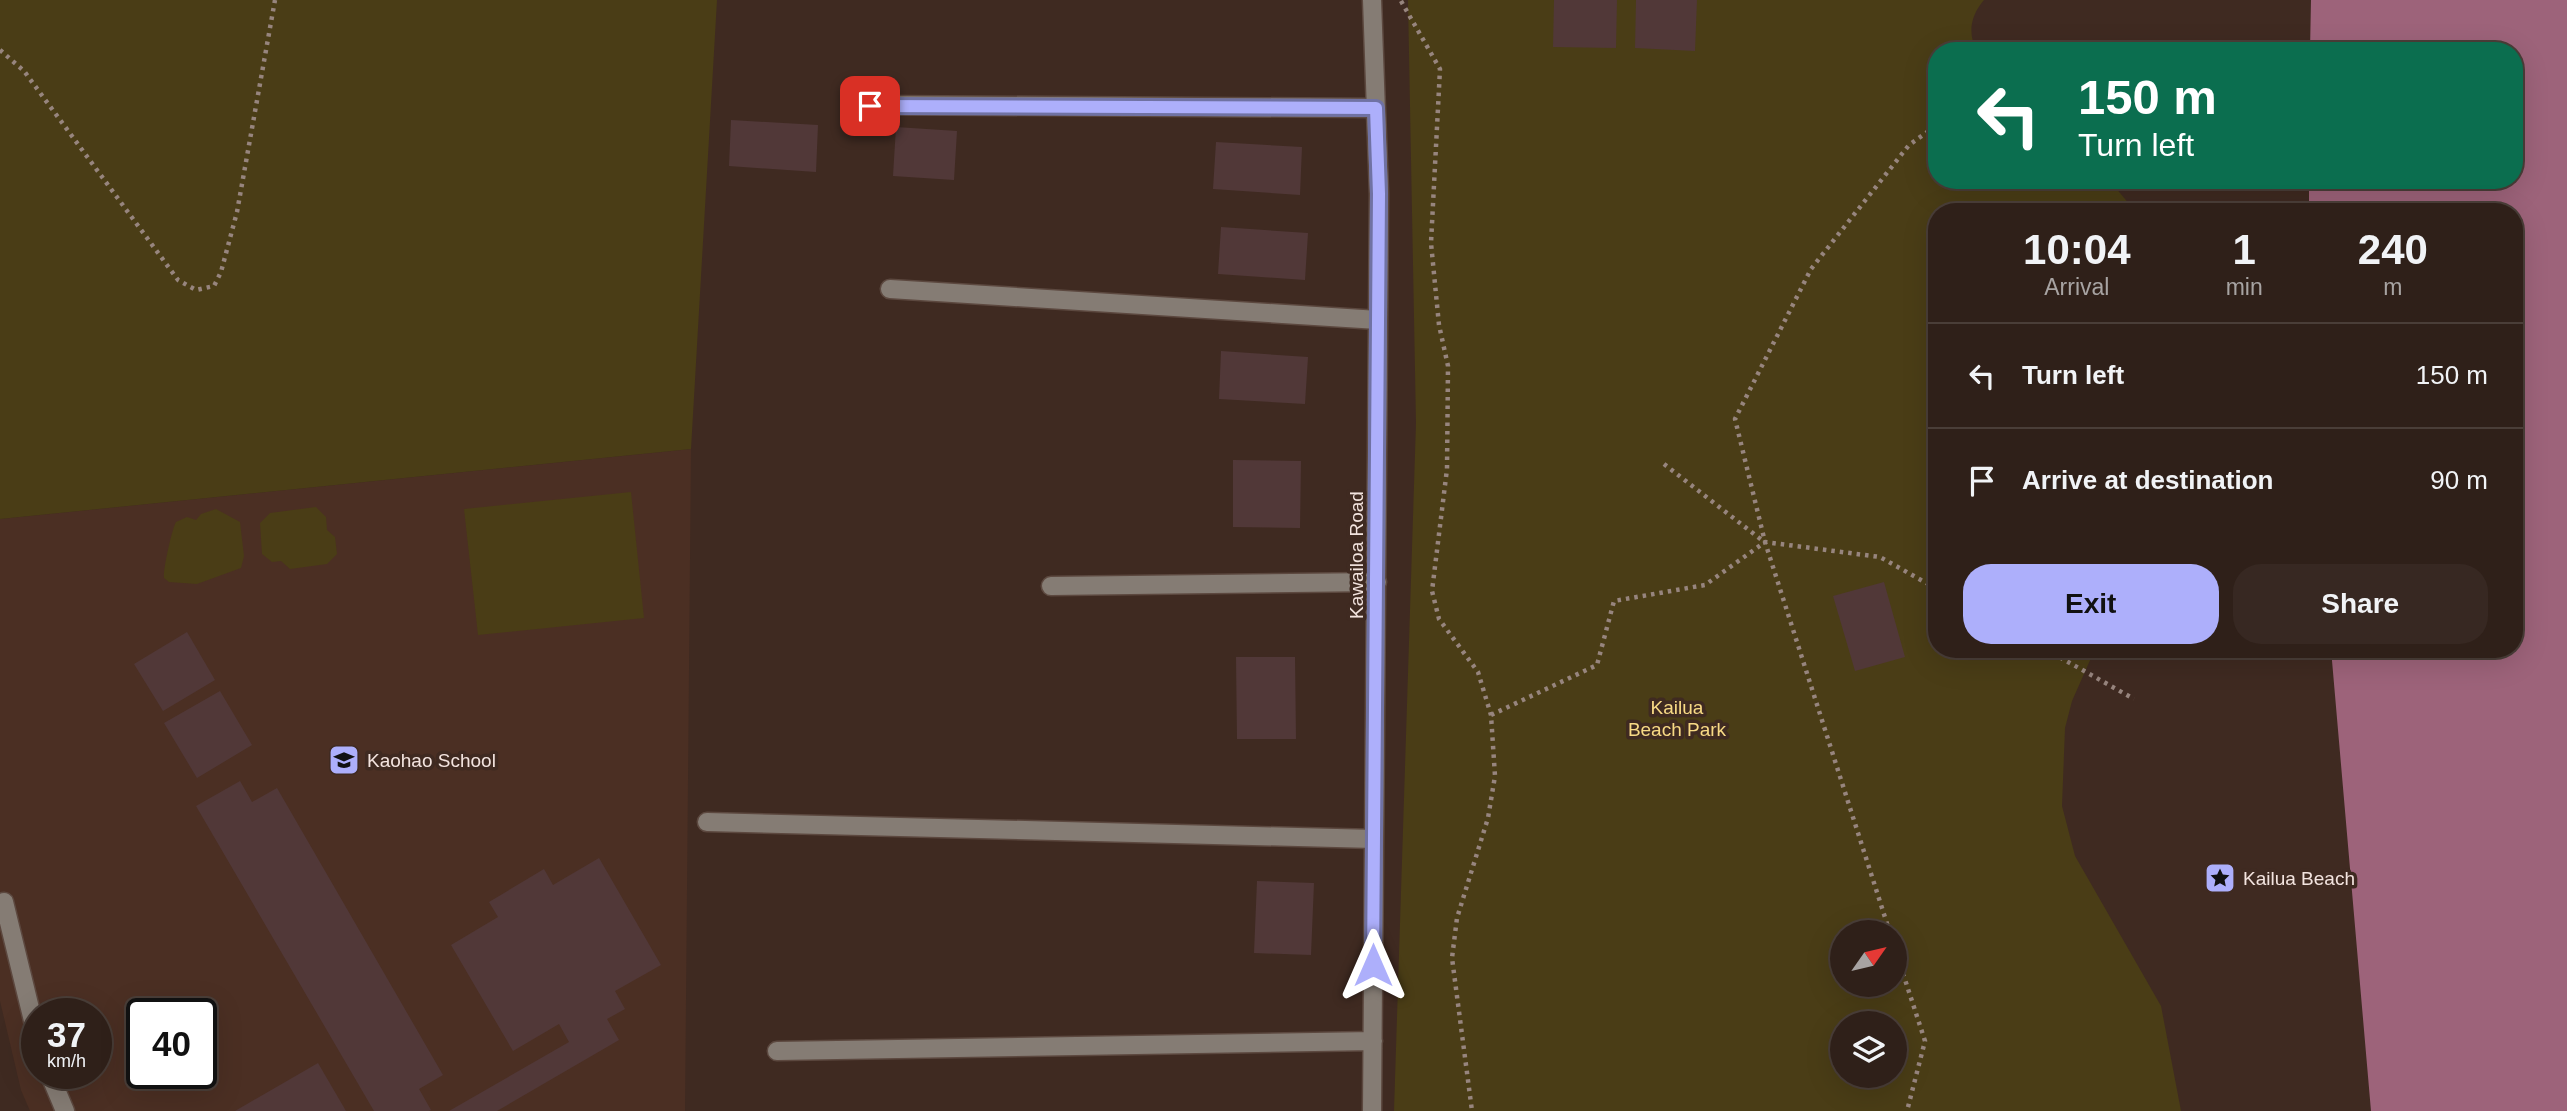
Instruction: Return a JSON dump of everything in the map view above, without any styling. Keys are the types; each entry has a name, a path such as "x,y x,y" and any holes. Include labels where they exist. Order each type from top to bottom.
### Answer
{"street":[{"name":"Kawailoa Road","path":"1372,0 1378,320 1372,1111"},
{"path":"870,106 1376,108"},
{"path":"890,289 1378,320"},
{"path":"1051,586 1377,582"},
{"path":"707,822 1374,839"},
{"path":"4,902 27,998"},
{"path":"777,1051 1373,1041"},
{"path":"56,1089 65,1111"}],"path":[{"path":"0,50 24,71 178,280 196,289 214,286 222,272 237,212 275,0"},
{"path":"1401,0 1440,69 1439,118 1430,199 1431,243 1439,325 1448,366 1447,469 1432,591 1439,619 1478,672 1492,715 1495,776 1488,818 1457,918 1452,958 1472,1111"},
{"path":"1886,920 1765,542 1735,419 1811,269 1909,145 1928,131"},
{"path":"1664,464 1765,542 1880,557 1928,584"},
{"path":"1492,715 1597,666 1615,601 1705,585 1765,542"},
{"path":"2061,658 2134,699"},
{"path":"1908,989 1925,1041 1908,1111"}],"shaded area":[{"path":"2311,0 2567,0 2567,1111 2371,1111 2332,658 2523,658 2523,203 2309,203 2309,189 2523,189 2523,42 2310,42"},
{"name":"Kaohao School","path":"691,449 685,1111 30,1111 21,1090 0,1001 0,519"}],"green space":[{"path":"0,0 717,0 691,449 0,519"},
{"name":"Kailua Beach Park","path":"1408,0 1984,0 1972,24 1973,42 1928,42 1928,189 2117,189 2128,203 1928,203 1928,658 2091,658 2072,701 2065,728 2062,806 2075,856 2161,1006 2181,1111 1394,1111 1416,423"},
{"path":"631,492 644,618 478,635 464,509"},
{"path":"316,507 326,517 327,530 335,537 337,554 327,564 290,569 281,561 272,562 262,554 260,523 270,513"},
{"path":"216,509 240,522 244,556 241,568 197,584 169,582 164,578 164,573 176,522 187,517 196,520 201,514"}],"building":[{"path":"1554,0 1617,0 1616,48 1553,47"},
{"path":"1636,0 1697,0 1695,51 1635,48"},
{"path":"731,120 818,125 816,172 729,166"},
{"path":"896,127 957,131 954,180 893,176"},
{"path":"1216,142 1302,147 1300,195 1213,189"},
{"path":"1221,227 1308,233 1305,280 1218,274"},
{"path":"1221,351 1308,357 1305,404 1219,399"},
{"path":"1233,460 1301,461 1300,528 1233,527"},
{"path":"1884,582 1905,657 1855,671 1833,596"},
{"path":"187,632 215,680 163,711 134,664"},
{"path":"1236,657 1295,657 1296,739 1237,739"},
{"path":"220,691 252,745 197,778 164,723"},
{"path":"240,781 252,802 277,788 443,1075 419,1089 431,1110 374,1111 196,806"},
{"path":"599,858 661,965 615,991 625,1009 607,1019 619,1040 497,1111 449,1111 569,1042 559,1024 513,1051 451,945 498,917 489,902 544,869 553,885"},
{"path":"1257,881 1314,883 1311,955 1254,953"},
{"path":"318,1063 346,1111 235,1111"}],"place":[{"name":"Kaohao School","path":"344,760"},
{"name":"Kailua Beach","path":"2220,878"}],"route":[{"path":"870,106 1376,108 1379,194 1373,965"}]}
